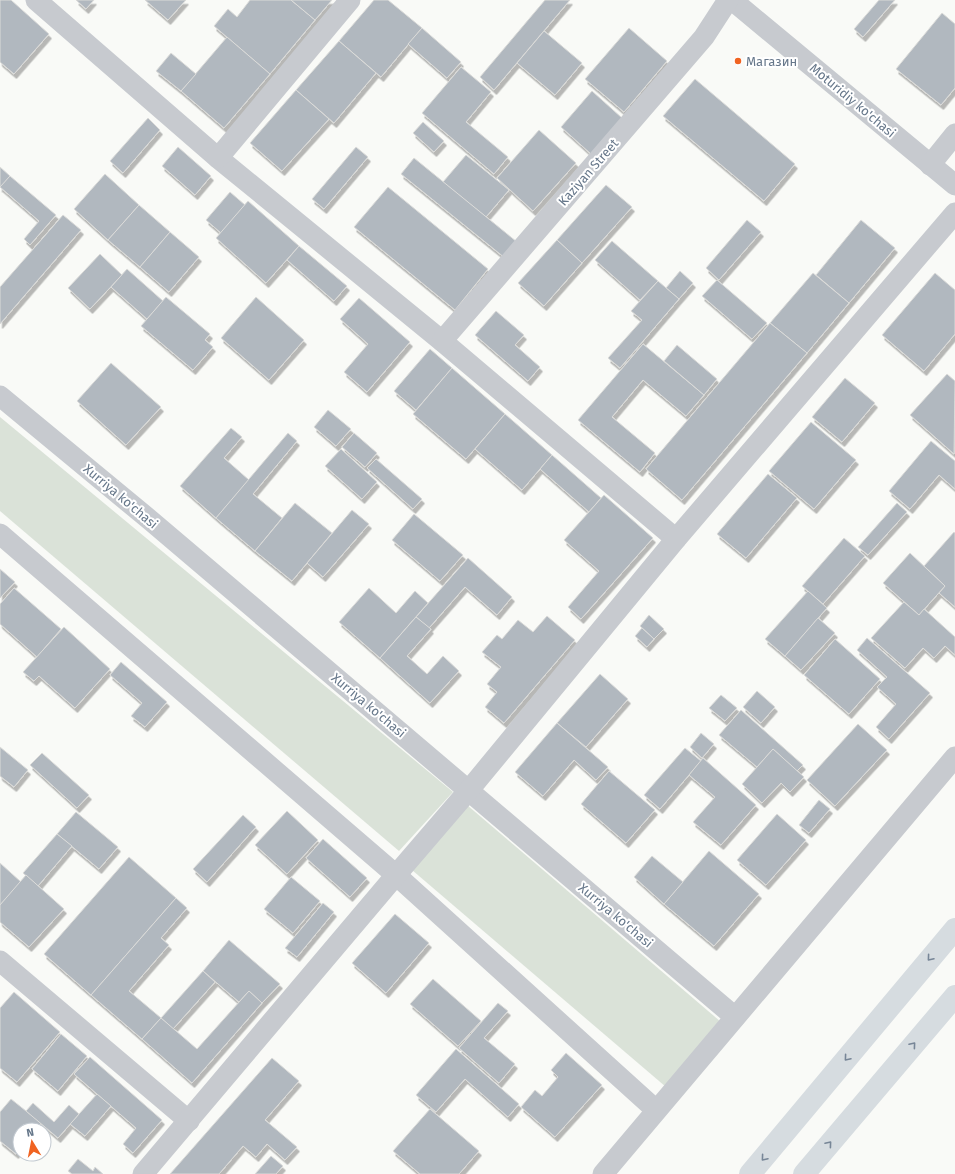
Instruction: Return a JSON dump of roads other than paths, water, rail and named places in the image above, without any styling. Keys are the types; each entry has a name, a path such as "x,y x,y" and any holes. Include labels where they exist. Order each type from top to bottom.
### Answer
{"highway":[{"path":"750,1174 955,928"},
{"path":"804,1174 955,996"}],"street":[{"path":"36,0 218,158 442,341 676,539"},
{"path":"218,158 350,0"},
{"name":"Kaziyan Street","path":"442,341 704,37 728,0"},
{"name":"Moturidiy ko'chasi","path":"732,0 955,185"},
{"path":"930,164 955,134"},
{"path":"143,1174 469,790 676,539 955,214"},
{"name":"Xurriya ko'chasi","path":"0,396 150,520 735,1017"},
{"path":"0,534 396,875 656,1110"},
{"path":"603,1174 955,757"},
{"path":"0,961 189,1121"}],"place":[{"name":"Магазин","path":"738,61"}]}
